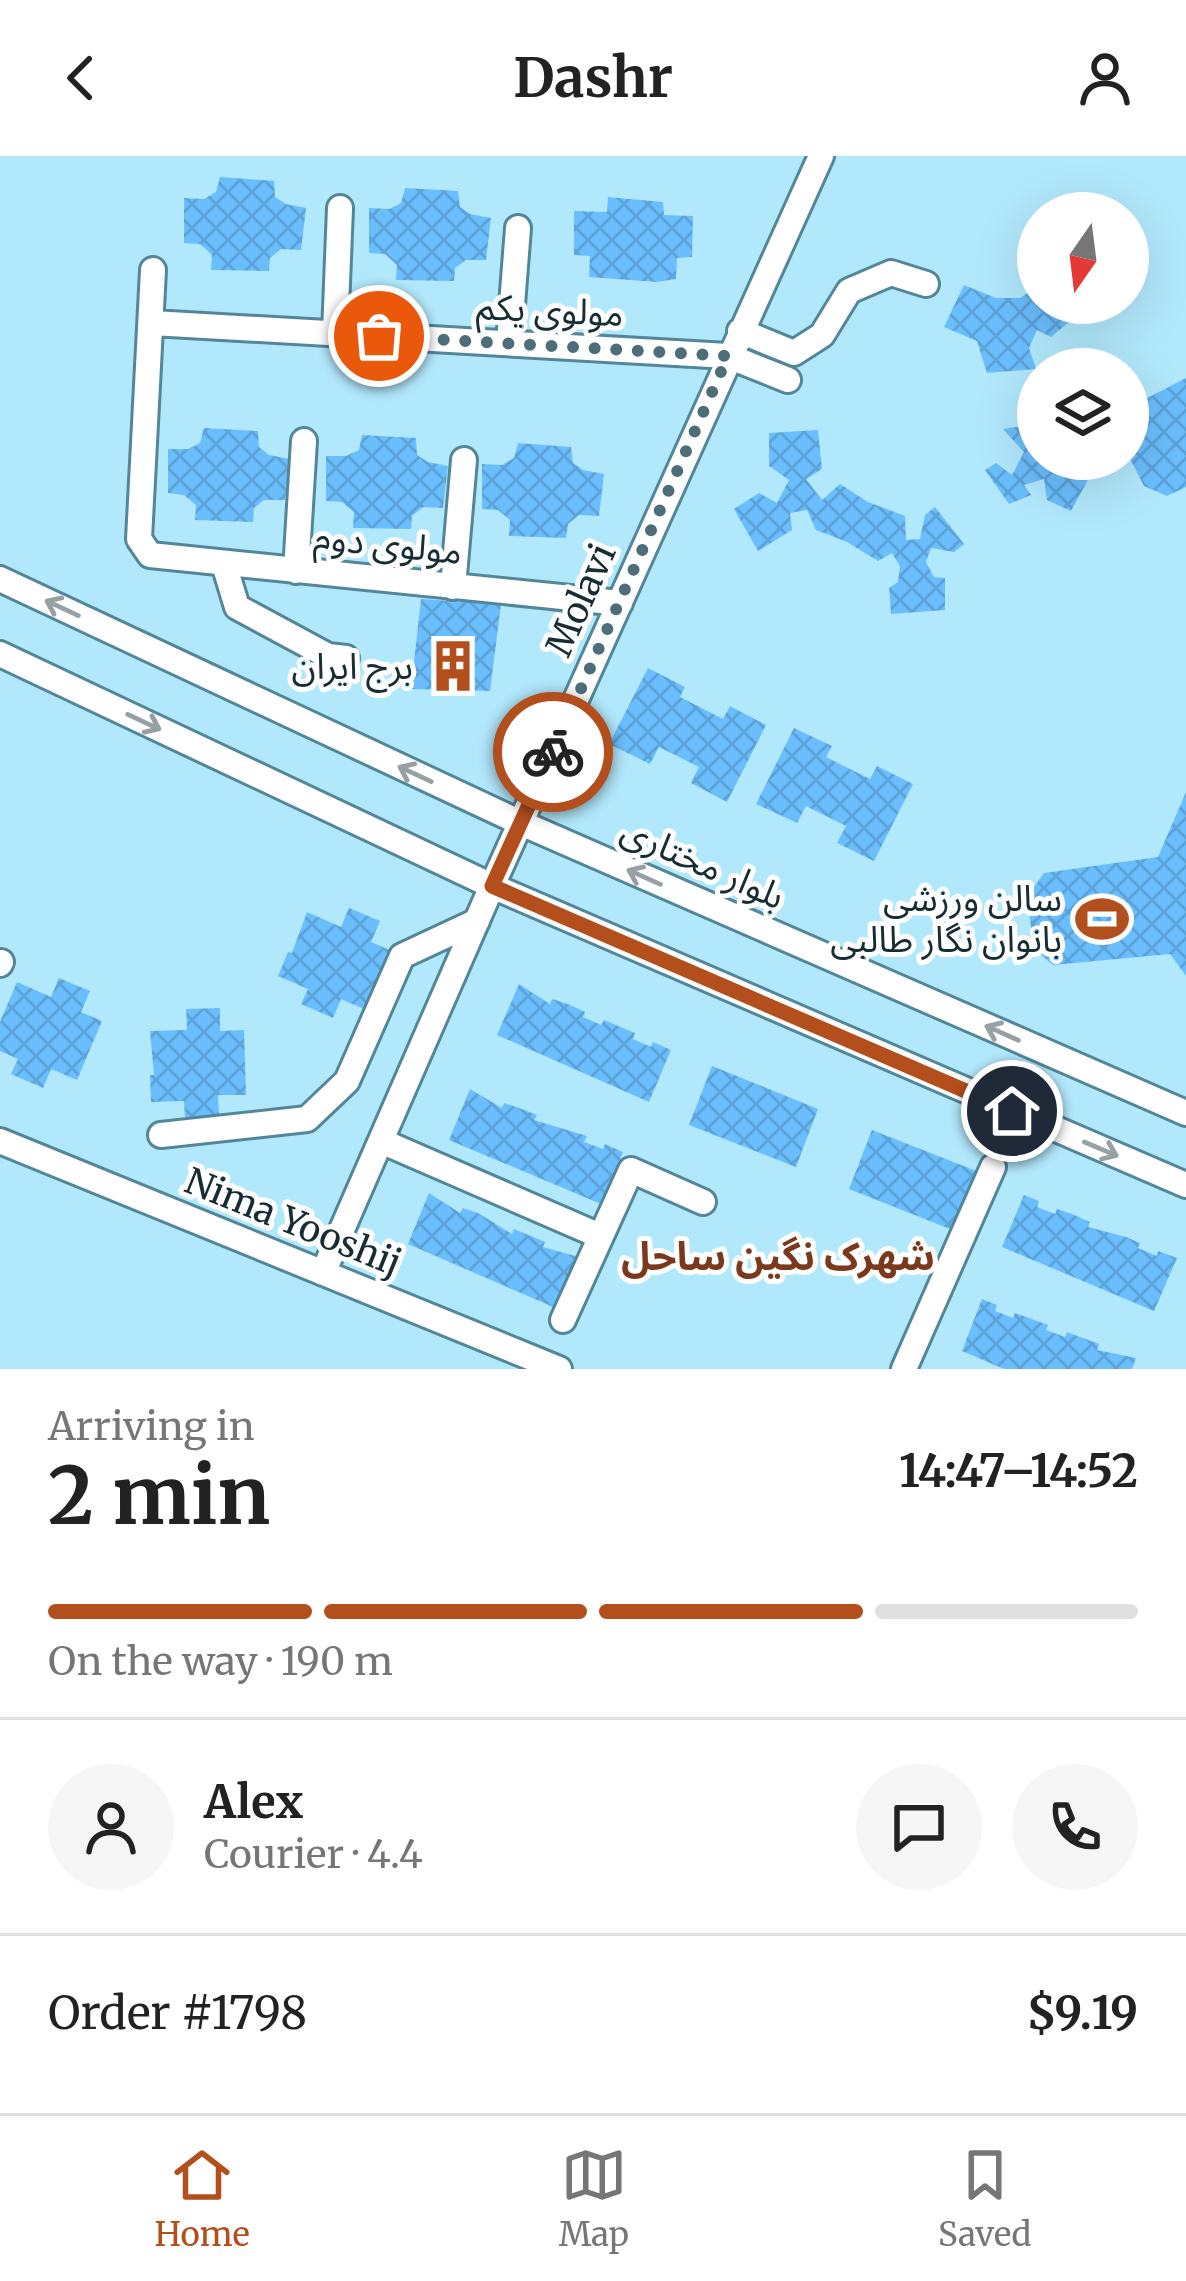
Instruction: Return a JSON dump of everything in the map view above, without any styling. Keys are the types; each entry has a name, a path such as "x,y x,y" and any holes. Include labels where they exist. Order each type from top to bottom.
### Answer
{"street":[{"name":"Molavi","path":"323,1273 821,156"},
{"path":"335,334 340,208"},
{"path":"509,344 518,228"},
{"path":"152,323 153,270"},
{"path":"740,332 794,353 822,335 849,291 891,273 926,284"},
{"name":"مولوی یکم","path":"152,323 728,356 788,380"},
{"name":"مولوی دوم","path":"152,323 139,539 150,555 620,603"},
{"path":"296,571 304,441"},
{"path":"453,586 464,460"},
{"path":"224,564 237,607 328,656 346,658"},
{"name":"بلوار مختاری","path":"0,578 521,823 1186,1113"},
{"path":"0,654 492,886 1186,1185"},
{"path":"161,1135 307,1119 347,1081 402,956 477,920"},
{"name":"Nima Yooshij","path":"0,1141 559,1369"},
{"path":"381,1141 600,1236"},
{"path":"908,1368 993,1167"},
{"path":"563,1320 631,1170 703,1202"}],"building":[{"path":"220,177 274,181 275,197 306,208 301,250 281,249 270,258 269,271 211,270 212,255 200,244 184,243 184,198 204,199 216,192"},
{"path":"405,188 458,191 460,207 491,218 486,260 466,260 455,268 454,281 396,280 397,265 385,254 369,253 369,208 389,209 401,203"},
{"path":"608,197 663,202 664,215 693,216 692,257 677,258 676,279 589,277 590,256 574,255 574,211 607,212"},
{"path":"964,285 996,298 1017,298 1017,324 1067,324 1051,337 1037,330 1029,348 1017,348 1017,371 987,373 977,341 944,327"},
{"path":"1186,378 1186,487 1167,496 1141,480 1149,480 1149,397"},
{"path":"1017,427 1017,444 1003,429"},
{"path":"204,428 258,431 259,447 269,455 290,459 285,500 264,500 254,508 253,522 195,520 196,505 184,495 168,493 168,449 188,449 200,443"},
{"path":"818,430 822,469 806,479 822,500 840,484 868,502 905,516 906,540 920,539 925,515 935,507 964,544 954,552 931,548 926,562 934,577 945,578 945,610 891,614 889,588 898,582 900,566 892,553 878,561 816,530 807,510 790,513 792,530 758,551 734,509 759,493 777,503 789,480 769,466 769,433"},
{"path":"362,435 416,438 417,455 448,466 443,508 423,507 412,516 411,529 353,528 354,512 342,502 326,501 326,456 359,450"},
{"path":"518,443 571,447 573,463 604,474 599,516 579,515 568,524 566,538 509,536 510,520 498,510 482,509 482,464 502,465 514,458"},
{"path":"996,463 1012,475 1017,465 1017,480 1041,480 1024,485 1031,495 1009,504 985,470"},
{"path":"1044,480 1088,480 1071,511 1047,500"},
{"name":"برج ایران","path":"421,599 501,604 490,691 411,689"},
{"path":"648,668 685,687 680,697 723,719 730,706 766,725 727,802 691,783 699,767 659,747 650,764 609,744"},
{"path":"794,728 832,746 826,757 870,779 877,766 913,784 874,861 837,843 846,826 806,806 797,823 756,804"},
{"path":"1186,792 1186,976 1170,954 1053,965 1034,949 1027,897 1044,873 1158,857"},
{"path":"349,908 380,921 371,942 392,951 366,1010 341,999 333,1018 301,1004 308,989 278,976 307,912 341,927"},
{"path":"59,978 90,991 81,1012 102,1021 77,1080 51,1069 43,1088 11,1074 18,1059 0,1051 0,1022 17,982 51,997"},
{"path":"519,984 550,1004 552,999 568,1004 585,1012 583,1017 601,1025 604,1020 635,1033 633,1039 671,1050 649,1102 497,1035"},
{"path":"220,1008 220,1031 244,1030 246,1095 218,1095 219,1116 185,1117 184,1101 151,1102 150,1031 187,1030 186,1009"},
{"path":"712,1066 818,1109 796,1167 689,1125"},
{"path":"470,1089 502,1108 504,1103 537,1115 534,1120 587,1136 584,1142 623,1152 601,1204 449,1140"},
{"path":"872,1130 979,1172 955,1231 849,1189"},
{"path":"429,1193 460,1213 463,1208 478,1213 512,1234 514,1229 545,1242 543,1247 582,1258 560,1310 408,1244"},
{"path":"1024,1195 1039,1201 1037,1207 1072,1214 1090,1222 1088,1227 1126,1237 1157,1256 1158,1251 1177,1258 1154,1311 1002,1247"},
{"path":"982,1299 1013,1318 1015,1313 1048,1325 1046,1330 1099,1344 1097,1350 1136,1358 1132,1369 1004,1369 962,1351"}],"way so far":[{"path":"379,336 728,356 553,752"}],"place":[{"name":"برج ایران","path":"453,666"},
{"name":"سالن ورزشی بانوان نگار طالبی","path":"1102,919"}],"district":[{"name":"شهرک نگین ساحل","path":"778,1256"}],"route":[{"path":"553,752 492,886 1012,1111"}]}
